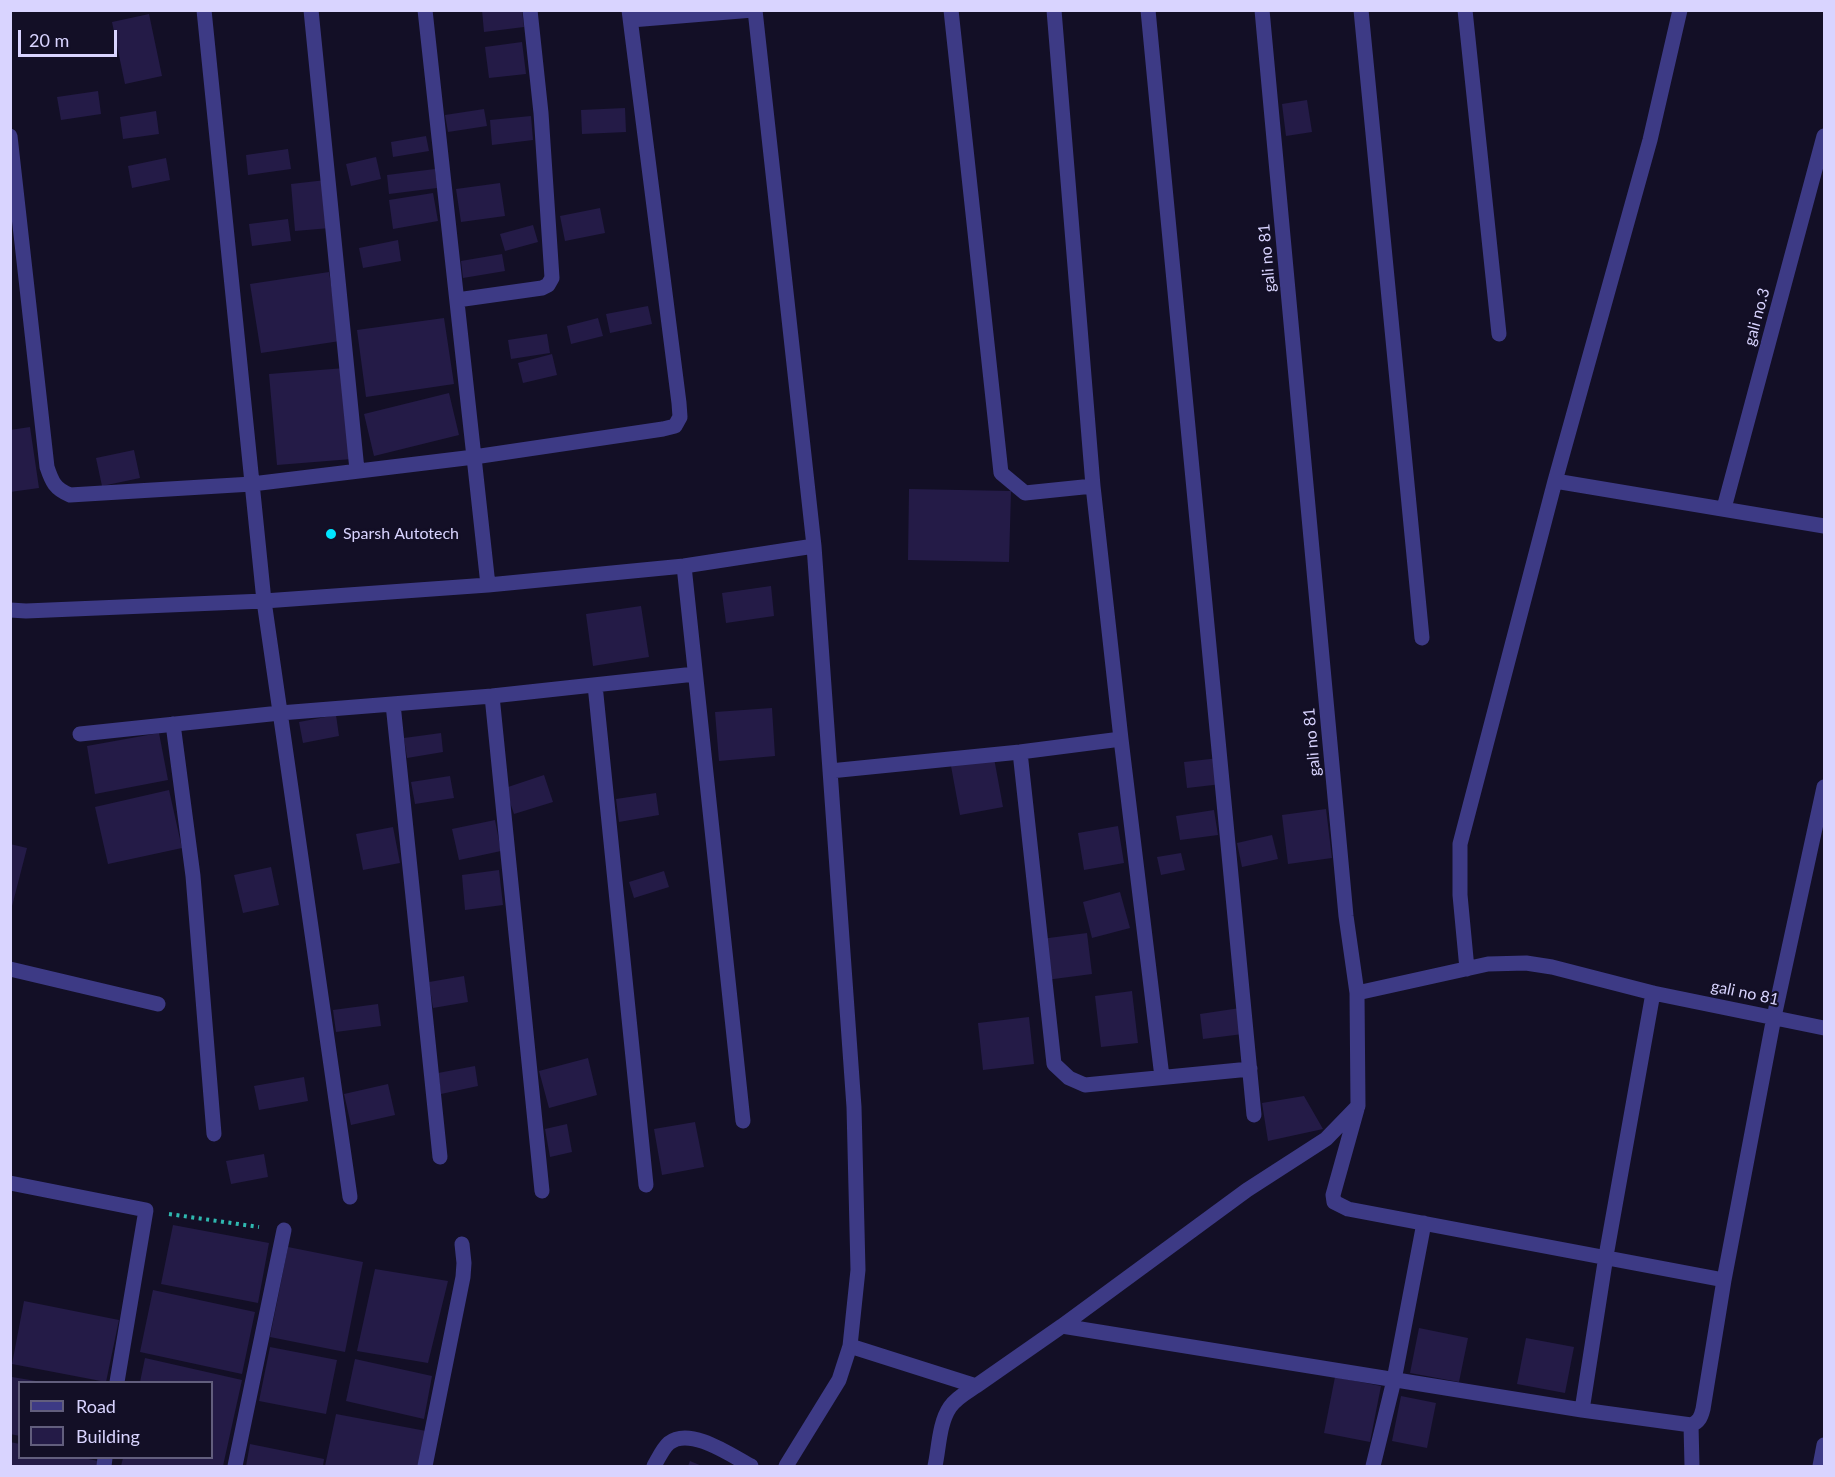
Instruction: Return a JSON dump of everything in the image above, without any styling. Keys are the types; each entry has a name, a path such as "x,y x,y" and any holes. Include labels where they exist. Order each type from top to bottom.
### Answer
{"street":[{"path":"204,10 264,600 350,1197"},
{"path":"311,10 357,470"},
{"path":"425,10 488,585"},
{"path":"457,300 542,288 548,285 552,278 541,113 530,10"},
{"path":"10,136 46,467 58,490 70,495 252,484 474,457 663,429 675,426 680,417 630,15 754,10 814,546 854,1119 858,1270 850,1346 839,1380 786,1467"},
{"path":"951,10 1001,473 1025,493 1093,486"},
{"path":"1054,10 1093,486 1162,1077"},
{"path":"1148,10 1254,1115"},
{"name":"gali no 81","path":"1262,10 1346,916 1357,993 1488,964 1526,963 1552,967 1653,993 1824,1028"},
{"path":"1361,10 1422,638"},
{"path":"1465,10 1499,334"},
{"path":"1467,969 1460,895 1460,844 1555,481 1650,140 1680,10"},
{"name":"gali no.3","path":"1724,508 1824,136"},
{"path":"1555,481 1824,526"},
{"path":"10,610 264,600 488,585 684,566 814,546"},
{"path":"684,566 743,1121"},
{"path":"80,734 280,713 492,696 695,674"},
{"path":"595,685 646,1185"},
{"path":"492,696 542,1191"},
{"path":"393,704 440,1157"},
{"path":"173,724 193,876 214,1134"},
{"path":"830,771 1020,752 1121,739"},
{"path":"1020,752 1054,1064 1068,1078 1085,1084 1250,1069"},
{"path":"1062,1326 1582,1410 1691,1425 1696,1423 1703,1409 1774,1017 1824,787"},
{"path":"10,969 158,1004"},
{"path":"1357,993 1358,1106 1334,1185 1335,1202 1348,1209 1725,1280"},
{"path":"1582,1410 1606,1256 1653,993"},
{"path":"935,1467 945,1418 950,1407 959,1398 1062,1326 1246,1190 1326,1139 1358,1106"},
{"path":"10,1183 146,1210 117,1381"},
{"path":"1373,1467 1394,1380 1424,1223"},
{"path":"235,1467 284,1230"},
{"path":"425,1467 463,1277 462,1244"},
{"path":"850,1346 976,1386"},
{"path":"1691,1425 1692,1467"},
{"path":"654,1467 667,1444 678,1437 708,1443 751,1467"},
{"path":"1820,1467 1824,1445"}],"path":[{"path":"193,1218 284,1230"}],"building":[{"path":"482,10 522,10 524,27 484,32"},
{"path":"149,14 162,76 125,84 112,22"},
{"path":"522,42 526,74 489,78 485,47"},
{"path":"98,91 101,114 61,120 57,97"},
{"path":"1307,100 1312,132 1286,136 1282,104"},
{"path":"625,108 626,132 582,134 581,110"},
{"path":"484,109 487,126 448,132 445,115"},
{"path":"156,111 159,134 123,139 120,117"},
{"path":"531,116 533,140 492,145 490,120"},
{"path":"426,136 429,151 393,157 391,142"},
{"path":"288,149 291,169 248,175 246,155"},
{"path":"376,157 381,179 351,186 346,164"},
{"path":"166,158 170,180 132,188 128,166"},
{"path":"435,169 437,188 389,194 387,175"},
{"path":"326,180 330,228 295,231 291,184"},
{"path":"500,183 505,216 461,222 456,189"},
{"path":"433,193 438,221 393,229 389,200"},
{"path":"600,208 605,233 565,241 560,216"},
{"path":"288,219 291,241 252,246 249,224"},
{"path":"533,225 538,242 505,251 500,234"},
{"path":"398,240 401,261 363,268 359,248"},
{"path":"502,254 505,271 463,278 461,261"},
{"path":"329,272 340,341 261,353 250,284"},
{"path":"648,306 652,324 610,333 606,314"},
{"path":"444,318 454,384 366,397 357,330"},
{"path":"598,318 603,336 571,344 567,326"},
{"path":"547,334 550,353 511,359 508,340"},
{"path":"552,354 557,375 523,383 518,363"},
{"path":"345,368 352,459 277,465 269,374"},
{"path":"449,393 459,435 374,456 364,414"},
{"path":"30,427 39,488 10,492 10,430"},
{"path":"134,450 140,478 102,486 96,458"},
{"path":"909,489 1011,491 1009,562 908,560"},
{"path":"771,586 774,616 726,623 722,593"},
{"path":"641,606 649,657 593,666 586,614"},
{"path":"772,708 775,756 719,761 715,712"},
{"path":"336,715 339,736 303,743 299,722"},
{"path":"159,733 168,780 95,794 87,746"},
{"path":"441,733 443,752 407,758 404,738"},
{"path":"994,758 1003,807 960,815 951,766"},
{"path":"1219,758 1222,784 1187,788 1184,762"},
{"path":"544,775 553,802 514,814 505,788"},
{"path":"450,776 454,798 415,804 411,782"},
{"path":"169,790 182,848 108,864 95,807"},
{"path":"656,793 659,815 619,822 616,799"},
{"path":"1326,809 1332,858 1288,864 1282,815"},
{"path":"1214,810 1218,835 1180,840 1176,816"},
{"path":"495,820 501,851 459,860 452,829"},
{"path":"1118,826 1124,863 1084,870 1078,833"},
{"path":"393,827 400,863 363,870 356,834"},
{"path":"1272,835 1278,859 1242,867 1237,843"},
{"path":"10,844 27,848 11,910 10,910"},
{"path":"1181,853 1185,870 1161,875 1157,857"},
{"path":"271,867 279,905 243,913 234,875"},
{"path":"499,870 503,905 465,910 462,875"},
{"path":"664,871 669,887 634,898 629,882"},
{"path":"1120,892 1130,928 1092,938 1083,902"},
{"path":"1087,933 1092,974 1046,980 1041,939"},
{"path":"464,976 468,1002 433,1008 429,982"},
{"path":"1132,991 1138,1043 1101,1047 1095,996"},
{"path":"378,1004 381,1026 336,1032 333,1010"},
{"path":"1240,1008 1243,1034 1203,1039 1200,1014"},
{"path":"1029,1017 1034,1064 983,1070 978,1023"},
{"path":"588,1058 597,1095 549,1108 539,1071"},
{"path":"475,1066 478,1086 441,1094 438,1073"},
{"path":"304,1077 308,1101 259,1110 254,1086"},
{"path":"388,1084 395,1115 351,1125 344,1094"},
{"path":"1304,1096 1323,1129 1268,1141 1262,1103"},
{"path":"695,1122 704,1167 662,1175 654,1129"},
{"path":"567,1124 572,1152 550,1157 545,1129"},
{"path":"264,1154 268,1177 231,1184 226,1161"},
{"path":"173,1225 269,1243 258,1303 161,1284"},
{"path":"288,1247 363,1262 345,1352 270,1337"},
{"path":"375,1269 448,1281 428,1363 357,1351"},
{"path":"153,1290 255,1312 242,1374 140,1352"},
{"path":"24,1301 119,1320 106,1381 12,1364"},
{"path":"1419,1328 1468,1338 1459,1382 1410,1373"},
{"path":"1526,1338 1574,1347 1565,1393 1517,1384"},
{"path":"270,1347 337,1360 326,1414 259,1401"},
{"path":"145,1358 242,1380 223,1466 121,1466 123,1459 213,1459 213,1381 140,1381"},
{"path":"355,1359 432,1376 424,1419 346,1401"},
{"path":"12,1377 36,1381 18,1381 18,1436 10,1434"},
{"path":"1335,1377 1381,1386 1370,1442 1324,1433"},
{"path":"1401,1396 1436,1403 1427,1448 1392,1441"},
{"path":"336,1414 426,1431 418,1466 325,1466"},
{"path":"10,1442 18,1444 18,1459 98,1461 97,1466 10,1466"},
{"path":"250,1444 324,1459 323,1466 246,1466"},
{"path":"690,1461 702,1466 688,1466"}],"place":[{"name":"Sparsh Autotech","path":"331,534"}]}
